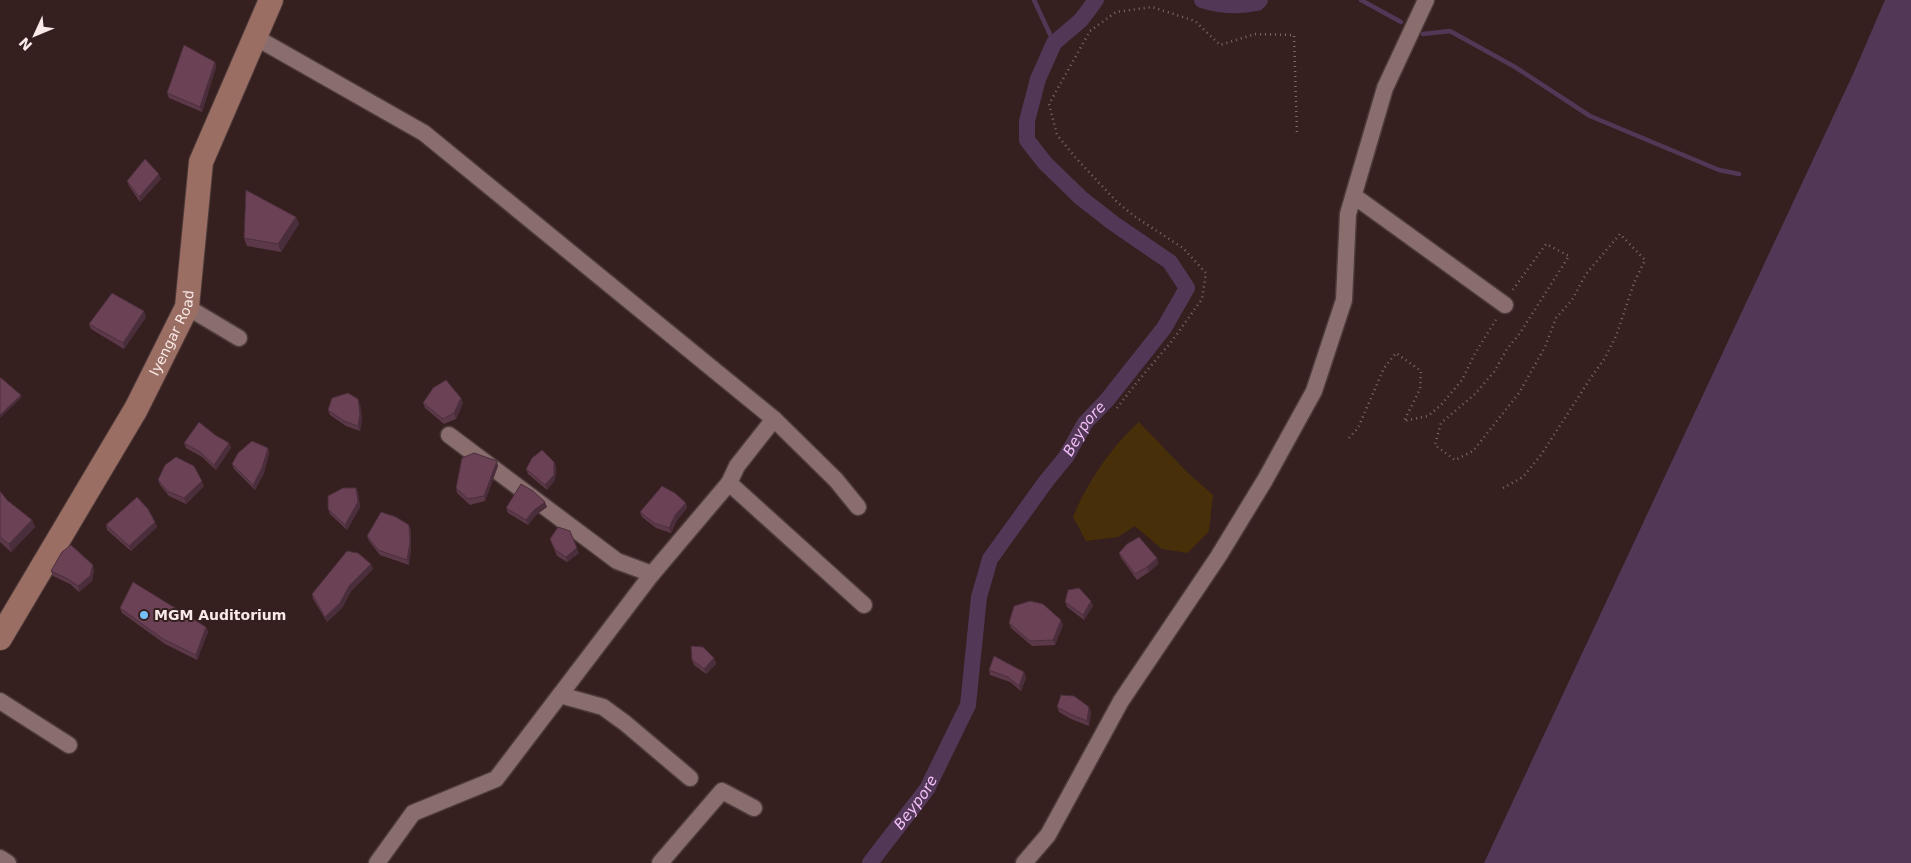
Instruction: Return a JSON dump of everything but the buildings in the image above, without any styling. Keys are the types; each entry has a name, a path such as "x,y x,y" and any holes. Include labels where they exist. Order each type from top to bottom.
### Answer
{"main road":[{"name":"Iyengar Road","path":"0,638 136,409 187,306 201,162 271,0"}],"street":[{"path":"1024,863 1048,835 1121,701 1218,557 1265,480 1314,391 1344,300 1348,214 1385,88 1426,0"},
{"path":"255,37 424,133 774,419 836,480 858,507"},
{"path":"1354,196 1505,305"},
{"path":"187,306 238,338"},
{"path":"377,863 413,813 496,779 652,574 729,483 737,466 774,419"},
{"path":"449,435 617,561 652,574"},
{"path":"729,483 864,605"},
{"path":"560,695 603,707 625,723 690,778"},
{"path":"0,701 69,745"},
{"path":"660,863 722,791 754,808"},
{"path":"0,858 8,863"}],"path":[{"path":"1117,408 1172,341 1202,299 1206,273 1183,248 1134,216 1116,201 1074,157 1057,135 1049,104 1090,31 1116,12 1152,7 1195,21 1220,45 1255,34 1294,35 1297,135"},
{"path":"1349,438 1358,428 1384,368 1396,353 1421,371 1420,389 1404,421 1428,416 1441,405 1462,380 1474,355 1514,287 1546,244 1569,256 1506,350 1494,372 1475,394 1440,423 1435,445 1455,460 1473,451 1519,393 1545,347 1556,318 1572,300 1586,274 1620,234 1645,260 1634,283 1616,336 1606,358 1590,379 1541,455 1523,477 1502,488"}],"shaded area":[{"path":"1885,0 1911,0 1911,863 1484,863 1854,72"},
{"path":"1139,422 1188,473 1213,495 1209,531 1188,553 1162,549 1135,526 1118,537 1086,541 1073,517 1085,491 1101,466"}],"waterway":[{"name":"Beypore","path":"1034,0 1054,43"},
{"name":"Beypore","path":"870,863 927,789 968,705 979,597 990,559 1066,457 1085,423 1107,400 1164,328 1187,288 1170,262 1113,223 1081,198 1045,163 1027,140 1027,121 1038,79 1054,43 1081,20 1096,0"},
{"name":"Beypore","path":"1202,0 1223,5 1243,5 1257,3 1260,0"},
{"path":"1361,0 1401,22"},
{"path":"1423,34 1450,31 1515,67 1590,116 1719,170 1739,174"}],"place":[{"name":"MGM Auditorium","path":"144,615"}]}
